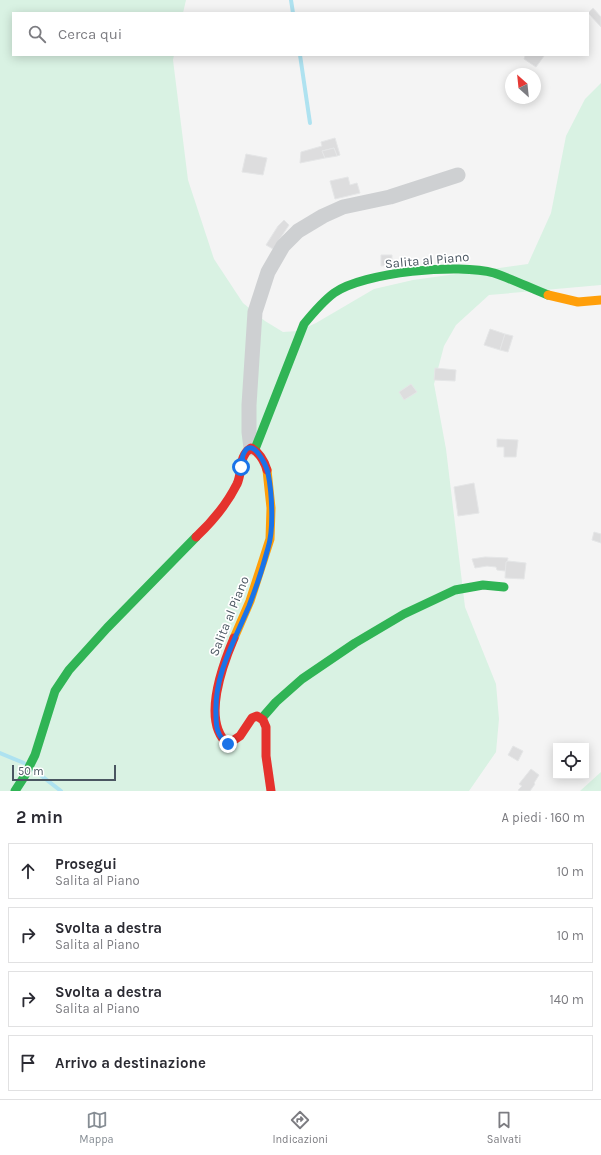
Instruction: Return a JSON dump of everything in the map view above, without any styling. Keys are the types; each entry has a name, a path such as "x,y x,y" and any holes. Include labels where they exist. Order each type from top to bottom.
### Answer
{"street":[{"path":"253,449 248,432 254,312 268,272 283,246 298,231 323,216 344,207 390,197 458,175"},
{"name":"Salita al Piano","path":"253,449 304,324 314,311 334,293 348,286 389,274 473,268 494,273 551,296 578,302 601,300"},
{"name":"Salita al Piano","path":"253,449 264,460 268,472 271,521 268,547 249,604 224,661 215,703 216,727 218,734 228,744 240,736 252,718 257,716 262,718"},
{"name":"Salita al Piano","path":"15,791 35,755 56,691 69,670 106,628 209,525 227,501 238,482 243,455 246,450 253,449"},
{"path":"271,791 267,770 265,744 266,731 262,718 276,702 302,679 356,643 404,614 456,590 483,585 504,587"}],"green space":[{"path":"0,0 186,0 183,12 12,12 12,56 174,56 173,60 188,180 214,259 243,303 265,321 283,332 298,331 316,323 374,289 413,280 528,264 551,213 566,136 585,99 601,83 601,285 489,295 456,325 444,346 434,384 446,449 465,607 496,684 499,719 496,752 469,791 0,791"},
{"path":"601,772 601,791 580,791"}],"building":[{"path":"593,8 601,17 601,27 589,14"},
{"path":"525,56 544,56 536,67 524,59"},
{"path":"335,138 340,155 337,156 334,148 322,151 325,158 300,163 301,152 322,146 321,142"},
{"path":"334,148 337,156 325,158 322,151"},
{"path":"246,154 267,158 263,175 242,172"},
{"path":"348,177 350,185 357,183 360,193 335,199 330,181"},
{"path":"284,220 289,225 273,249 266,245 278,226"},
{"path":"381,255 392,255 392,265 381,266"},
{"path":"490,329 505,334 500,350 484,345"},
{"path":"505,334 513,336 508,352 500,350"},
{"path":"435,368 456,370 455,381 434,380"},
{"path":"411,384 417,392 404,400 399,392"},
{"path":"497,439 518,440 516,457 504,457 504,447 497,447"},
{"path":"474,483 479,513 458,516 454,487"},
{"path":"594,532 601,534 601,543 592,540"},
{"path":"485,557 508,558 505,571 497,570 496,567 487,566 475,568 472,559"},
{"path":"506,562 526,563 524,579 505,578"},
{"path":"513,746 523,751 518,761 508,755"},
{"path":"531,769 539,775 534,783 535,784 530,791 519,791 518,790 522,786 519,784"}],"waterway":[{"path":"291,0 293,12"},
{"path":"300,56 310,123"},
{"path":"0,753 24,763"},
{"path":"34,770 61,791"}],"traffic: fast":[{"path":"255,449 304,324 334,293 348,286 388,275 412,271 459,269 479,270 494,273 548,295"},
{"path":"15,791 35,755 55,691 69,670 107,628 196,537"},
{"path":"262,718 276,702 302,679 355,643 404,614 455,590 483,585 504,587"}],"traffic: slow":[{"path":"548,295 578,302 601,300"},
{"path":"234,638 250,601 270,539 271,508 267,470"}],"traffic: jam":[{"path":"196,537 229,499 239,479 242,459 247,451 251,448 257,452 263,460 267,470"},
{"path":"234,638 220,677 215,708 216,722 220,734 228,744 240,736 252,718 257,716 263,720 266,727 266,756 271,791"}],"route":[{"path":"228,744 218,734 216,727 215,703 218,684 224,661 249,604 268,547 271,521 268,472 264,460 255,449 251,448 246,450 243,455 241,467"}]}
